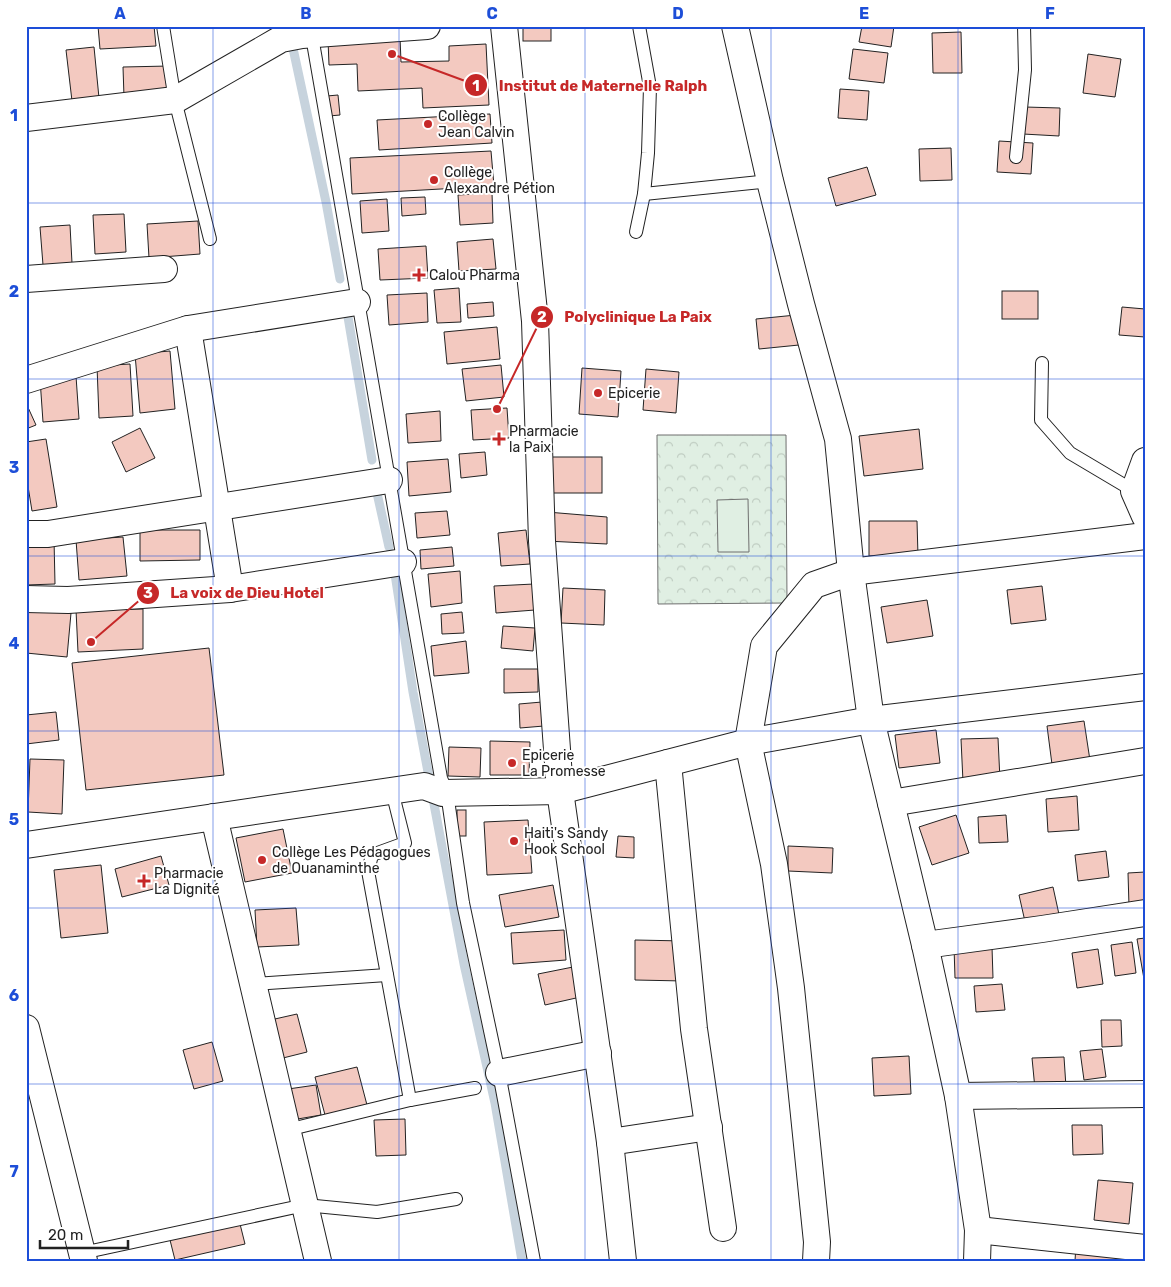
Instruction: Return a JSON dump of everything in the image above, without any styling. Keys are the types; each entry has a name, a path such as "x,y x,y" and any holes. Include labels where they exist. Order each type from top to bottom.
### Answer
{"street":[{"path":"26,118 176,100 301,34 427,26"},
{"path":"504,26 534,321 542,541 560,791 610,1142 623,1261"},
{"path":"736,26 770,181 838,439 851,572 871,720 925,945 958,1096 978,1230 977,1261"},
{"path":"26,279 164,269"},
{"path":"26,380 188,329 357,302"},
{"path":"188,329 230,589"},
{"path":"1145,461 1134,492 1145,516"},
{"path":"26,534 48,534 389,480"},
{"path":"816,1261 817,1242 790,979 774,864 748,742 764,646 814,585 851,572 1145,536"},
{"path":"26,599 68,600 230,589 403,562"},
{"path":"26,845 392,791 560,791 748,742 871,720 1145,688"},
{"path":"891,803 1145,761"},
{"path":"668,763 694,1029 723,1228"},
{"path":"214,816 318,1261"},
{"path":"925,945 1145,913"},
{"path":"26,1028 83,1257"},
{"path":"500,1073 598,1053"},
{"path":"958,1096 1145,1094"},
{"path":"610,1142 709,1127"},
{"path":"978,1230 1067,1250 1145,1248"}],"lane":[{"path":"163,26 176,100 210,239"},
{"path":"636,232 644,194 648,153 650,87 639,26"},
{"path":"1016,157 1025,70 1024,26"},
{"path":"301,34 357,302 441,778 438,791 500,1073 534,1261"},
{"path":"644,194 770,181"},
{"path":"1042,362 1041,420 1070,453 1134,492"},
{"path":"392,791 405,843 372,855 368,871 410,1100"},
{"path":"253,984 387,975"},
{"path":"287,1130 410,1100 475,1088"},
{"path":"83,1257 305,1205 377,1212 456,1199"}],"green space":[{"path":"657,435 786,435 787,603 658,604"},
{"path":"748,499 749,552 718,552 717,500"}],"building":[{"path":"98,26 154,26 156,46 100,49"},
{"path":"523,26 551,26 551,41 523,41"},
{"path":"862,26 894,26 891,47 859,42"},
{"path":"961,32 962,73 933,73 932,33"},
{"path":"400,37 401,62 449,61 449,46 486,44 489,105 423,108 422,88 358,91 357,64 329,65 328,40"},
{"path":"94,47 99,98 72,101 66,50"},
{"path":"853,49 888,53 884,83 849,79"},
{"path":"1088,54 1121,59 1115,97 1083,93"},
{"path":"169,66 169,95 124,97 123,67"},
{"path":"840,89 869,91 867,120 838,118"},
{"path":"338,95 340,115 329,116 327,96"},
{"path":"1025,107 1060,108 1059,136 1023,134"},
{"path":"490,114 492,143 379,150 377,120"},
{"path":"999,141 1033,143 1031,174 997,172"},
{"path":"951,148 952,180 920,181 919,149"},
{"path":"491,151 494,186 352,194 350,158"},
{"path":"867,167 876,195 836,206 828,178"},
{"path":"492,193 493,223 460,225 458,195"},
{"path":"425,197 426,214 402,216 401,198"},
{"path":"387,199 389,231 362,233 360,201"},
{"path":"124,214 126,252 95,254 93,215"},
{"path":"198,221 200,254 149,258 147,224"},
{"path":"70,225 72,263 43,265 40,227"},
{"path":"493,239 496,269 459,271 457,242"},
{"path":"426,246 428,278 380,280 378,249"},
{"path":"459,288 461,322 437,323 434,290"},
{"path":"1002,291 1038,291 1038,319 1002,319"},
{"path":"427,293 428,322 389,325 387,295"},
{"path":"493,302 494,316 468,318 467,304"},
{"path":"1122,307 1145,309 1145,337 1119,335"},
{"path":"796,315 799,345 759,349 756,319"},
{"path":"497,327 500,359 447,364 444,332"},
{"path":"170,351 175,409 140,413 135,354"},
{"path":"130,364 133,416 99,418 97,366"},
{"path":"501,365 504,397 466,401 462,369"},
{"path":"582,368 621,371 618,417 579,414"},
{"path":"646,369 679,372 676,413 643,410"},
{"path":"76,376 79,419 43,422 40,379"},
{"path":"26,403 36,425 26,429"},
{"path":"507,408 509,438 473,440 471,410"},
{"path":"440,411 441,441 408,443 406,414"},
{"path":"140,428 155,458 126,472 112,442"},
{"path":"919,429 923,469 864,476 859,436"},
{"path":"46,439 57,507 32,511 26,474 26,442"},
{"path":"485,452 487,475 461,478 459,454"},
{"path":"551,457 602,457 602,493 551,493"},
{"path":"448,459 451,492 409,496 407,462"},
{"path":"447,511 450,535 417,538 415,513"},
{"path":"547,512 607,517 607,544 546,541"},
{"path":"869,521 917,521 918,556 869,556"},
{"path":"140,530 200,530 200,560 140,561"},
{"path":"526,530 530,564 501,566 498,533"},
{"path":"123,537 127,576 79,580 76,540"},
{"path":"54,539 55,584 26,585 26,540"},
{"path":"452,547 454,566 421,569 420,550"},
{"path":"460,571 462,603 431,607 428,574"},
{"path":"534,584 535,610 496,613 494,586"},
{"path":"1042,586 1046,620 1011,624 1007,590"},
{"path":"563,588 605,590 604,625 561,623"},
{"path":"927,600 933,636 887,643 881,607"},
{"path":"26,609 71,613 67,657 26,653"},
{"path":"143,609 143,649 78,652 76,610"},
{"path":"462,612 464,633 442,634 441,614"},
{"path":"503,626 535,628 533,651 501,648"},
{"path":"466,641 469,673 434,676 431,646"},
{"path":"209,648 224,775 86,790 72,663"},
{"path":"504,669 538,669 538,692 504,693"},
{"path":"542,702 544,726 520,728 519,704"},
{"path":"56,712 59,740 26,744 26,715"},
{"path":"1084,721 1091,767 1053,772 1047,726"},
{"path":"936,730 940,763 899,768 895,735"},
{"path":"998,738 1000,780 963,782 961,739"},
{"path":"490,741 530,742 529,775 490,775"},
{"path":"449,747 481,748 480,777 448,776"},
{"path":"30,759 64,760 62,814 28,812"},
{"path":"1077,796 1079,830 1048,832 1046,799"},
{"path":"457,810 466,810 466,836 457,836"},
{"path":"956,815 969,853 932,865 919,827"},
{"path":"1006,815 1008,842 979,843 978,817"},
{"path":"528,820 532,873 487,875 484,822"},
{"path":"283,829 292,873 245,882 236,838"},
{"path":"618,836 634,837 634,858 616,857"},
{"path":"788,846 833,848 832,873 788,871"},
{"path":"1106,851 1109,877 1078,881 1075,855"},
{"path":"161,856 169,885 122,897 115,869"},
{"path":"101,865 108,933 61,938 54,870"},
{"path":"1145,872 1145,906 1129,906 1128,873"},
{"path":"553,885 559,917 505,927 499,895"},
{"path":"1053,887 1060,919 1026,926 1019,895"},
{"path":"296,908 299,945 257,947 255,910"},
{"path":"564,930 566,960 513,964 511,933"},
{"path":"1145,938 1145,979 1144,979 1137,939"},
{"path":"635,940 685,941 684,981 635,980"},
{"path":"1132,942 1136,973 1115,976 1111,945"},
{"path":"954,947 992,947 993,978 955,978"},
{"path":"1098,949 1103,984 1077,988 1072,953"},
{"path":"578,966 585,996 545,1005 538,974"},
{"path":"1002,984 1005,1010 976,1012 974,986"},
{"path":"297,1014 307,1052 275,1060 266,1021"},
{"path":"1101,1020 1121,1020 1122,1046 1102,1047"},
{"path":"212,1042 223,1081 194,1089 183,1050"},
{"path":"1102,1049 1106,1077 1084,1080 1080,1051"},
{"path":"909,1056 911,1094 874,1096 872,1058"},
{"path":"1064,1057 1066,1087 1035,1089 1032,1058"},
{"path":"357,1067 367,1105 325,1115 315,1077"},
{"path":"316,1085 321,1115 286,1121 281,1090"},
{"path":"405,1119 406,1155 376,1156 374,1120"},
{"path":"1072,1125 1102,1125 1103,1154 1073,1155"},
{"path":"1098,1180 1133,1183 1129,1224 1094,1220"},
{"path":"238,1216 245,1244 175,1260 168,1232"},
{"path":"1076,1244 1132,1251 1131,1261 1075,1261"}],"waterway":[{"path":"291,39 326,202 340,279"},
{"path":"348,317 372,460"},
{"path":"377,493 389,547"},
{"path":"395,574 413,692 464,964 495,1103 522,1261"}],"place":[{"name":"Institut de Maternelle Ralph","path":"392,54"},
{"name":"Collège Jean Calvin","path":"428,124"},
{"name":"Collège Alexandre Pétion","path":"434,180"},
{"name":"Calou Pharma","path":"419,275"},
{"name":"Epicerie","path":"598,393"},
{"name":"Polyclinique La Paix","path":"497,409"},
{"name":"Pharmacie la Paix","path":"499,439"},
{"name":"La voix de Dieu Hotel","path":"91,642"},
{"name":"Epicerie La Promesse","path":"512,763"},
{"name":"Haiti's Sandy Hook School","path":"514,841"},
{"name":"Collège Les Pédagogues de Ouanaminthe","path":"262,860"},
{"name":"Pharmacie La Dignité","path":"144,881"}]}
